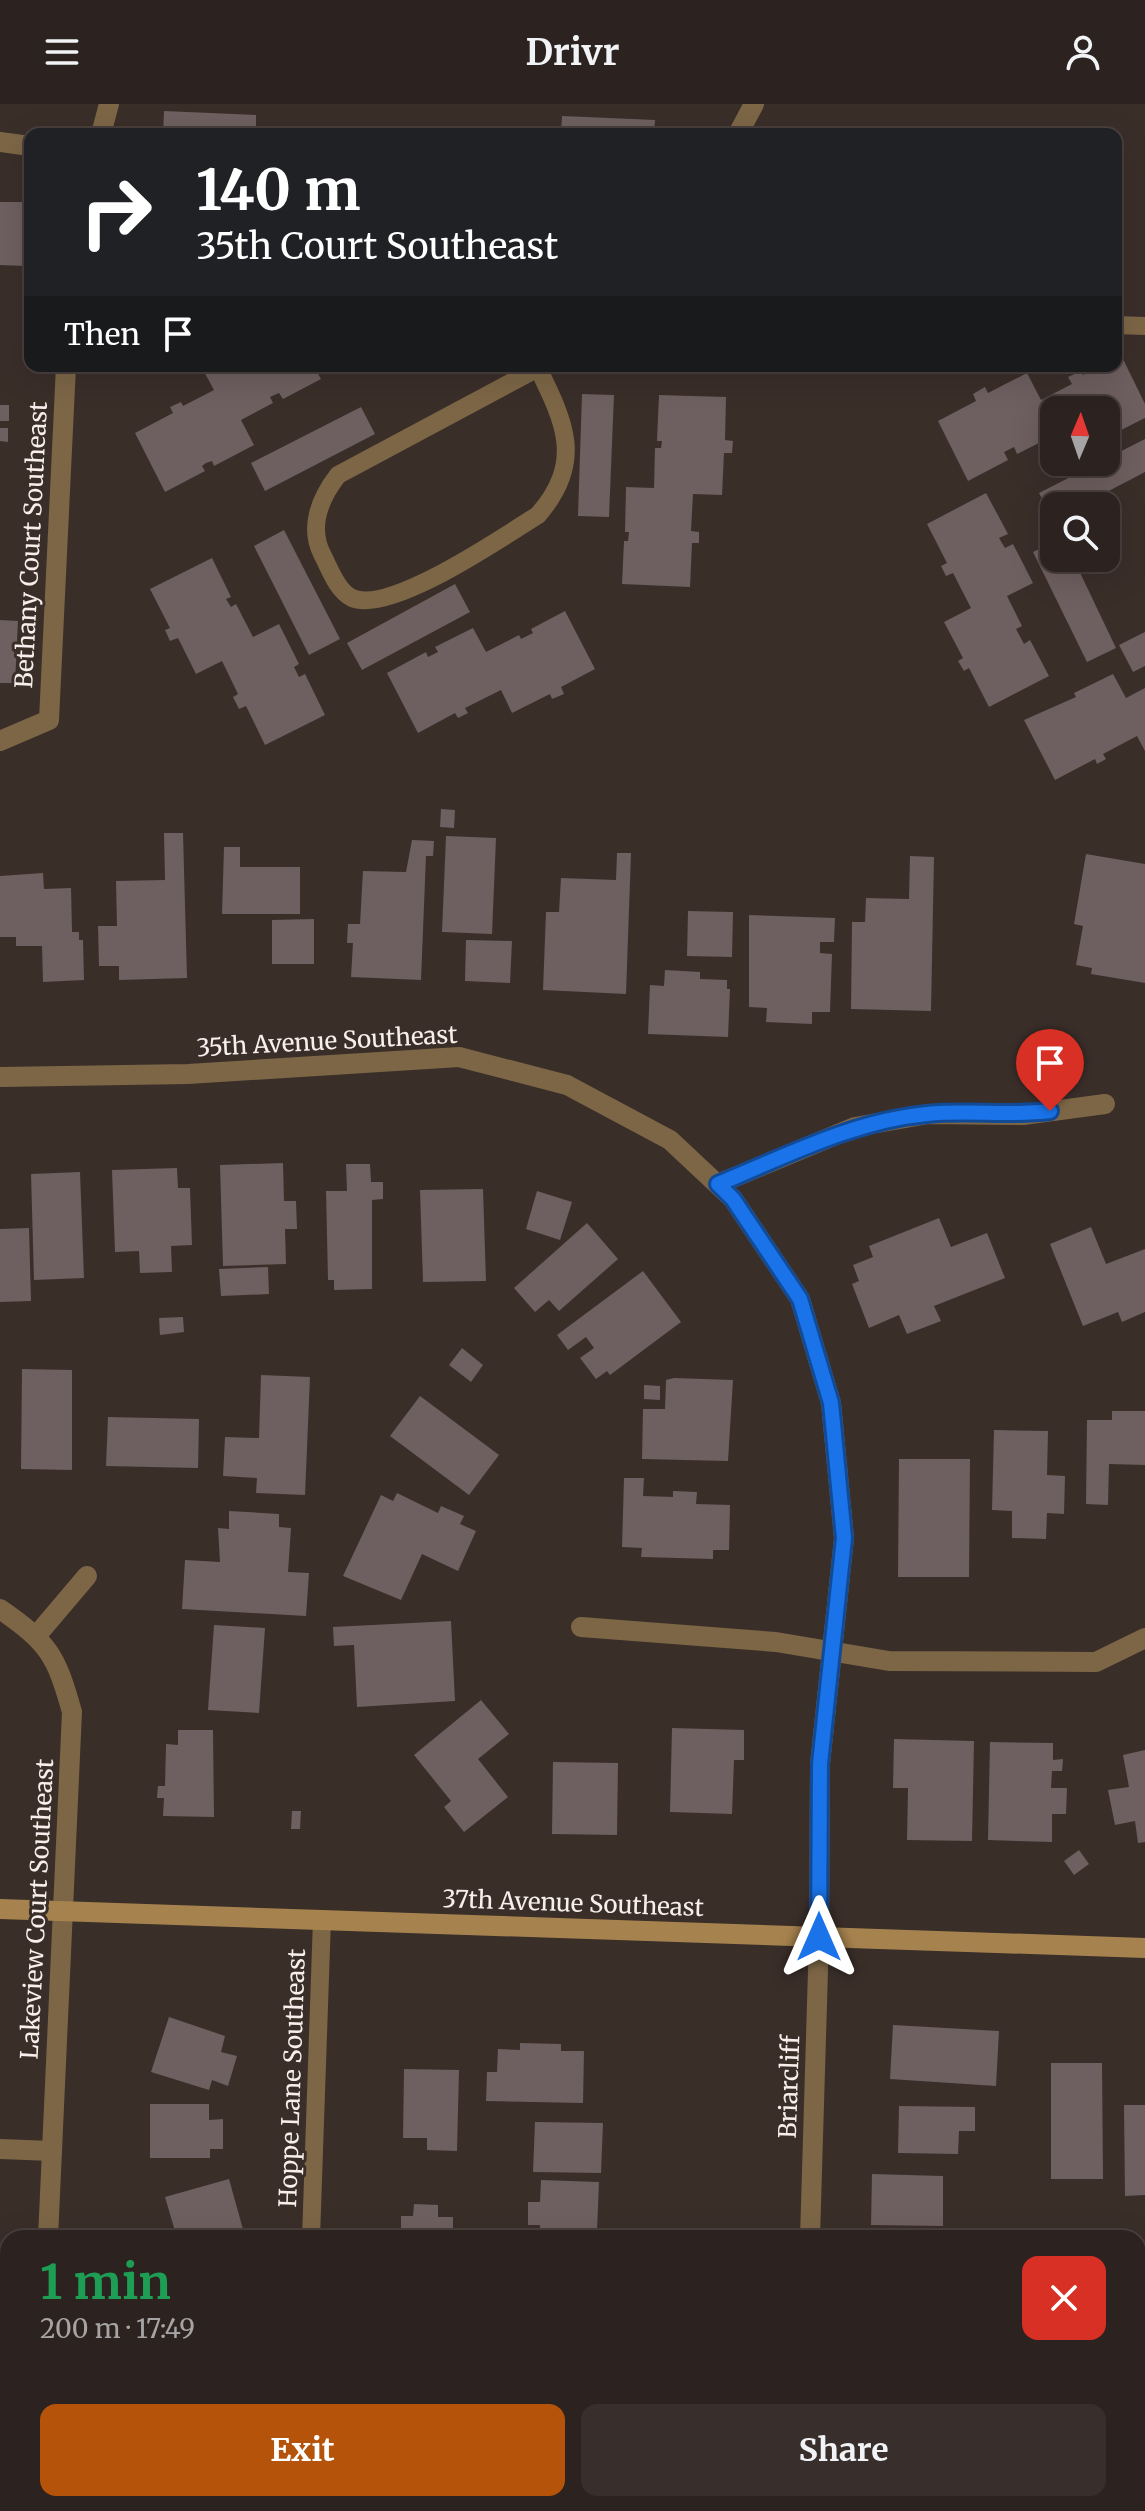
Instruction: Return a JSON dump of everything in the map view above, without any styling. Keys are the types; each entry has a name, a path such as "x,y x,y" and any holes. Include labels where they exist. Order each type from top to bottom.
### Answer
{"street":[{"path":"103,128 109,104"},
{"path":"741,128 754,104"},
{"path":"0,142 24,145"},
{"name":"Bethany Court Southeast","path":"0,741 49,720 66,372"},
{"name":"35th Avenue Southeast","path":"0,1077 203,1073 459,1057 567,1085 670,1140 733,1199 800,1299 831,1403 844,1538 835,1652"},
{"path":"718,1184 855,1127 928,1114 1023,1115 1105,1104"},
{"path":"37,1635 87,1576"},
{"name":"Lakeview Court Southeast","path":"0,1609 37,1635 60,1670 72,1712 48,2230"},
{"path":"581,1627 776,1642 889,1661 1096,1662 1145,1638"},
{"name":"Briarcliff","path":"810,2230 819,1937 820,1764 835,1652"},
{"name":"37th Avenue Southeast","path":"0,1909 1145,1948"},
{"path":"0,2149 52,2151"}],"lane":[{"path":"1122,325 1145,326"},
{"path":"530,372 338,475 322,495 316,520 319,547 335,581 351,598 370,601 405,592 538,515 553,498 564,472 567,435 541,372"},
{"name":"Hoppe Lane Southeast","path":"311,2230 322,1919"}],"building":[{"path":"164,111 256,115 256,128 163,128"},
{"path":"562,116 655,120 654,128 561,128"},
{"path":"0,202 24,202 24,266 0,265"},
{"path":"1122,357 1145,404 1145,418 1120,430 1120,396 1049,396 1072,384 1068,377 1082,372 1083,375 1089,372 1122,372"},
{"path":"204,372 317,372 321,379 283,399 279,393 270,397 273,403 241,420 254,445 214,466 212,461 206,463 202,466 205,471 165,492 135,433 173,413 170,407 181,402 183,406 214,390"},
{"path":"1027,373 1040,398 1040,442 1017,454 1014,447 1004,452 1008,460 968,481 938,421 976,401 973,394 985,387 988,393"},
{"path":"582,394 614,395 609,517 578,516"},
{"path":"659,395 726,397 725,440 733,441 732,453 724,453 722,495 693,494 691,531 699,532 699,543 692,543 690,587 622,584 624,541 628,541 629,532 625,532 626,487 654,488 655,448 661,448 662,441 657,441"},
{"path":"0,405 9,405 9,421 0,421"},
{"path":"361,407 375,434 265,491 251,463"},
{"path":"0,428 8,428 8,442 0,441"},
{"path":"1145,439 1145,472 1107,492 1041,492 1072,476 1120,476 1120,452"},
{"path":"986,493 1008,534 999,538 1005,548 1013,544 1033,583 1007,596 1022,626 1016,629 1024,644 1030,640 1049,676 989,707 969,668 964,671 958,661 963,658 944,622 971,608 953,573 946,576 941,566 947,563 927,524"},
{"path":"284,530 340,639 309,655 254,546"},
{"path":"1040,549 1040,566 1033,552"},
{"path":"212,558 231,597 226,599 231,607 236,604 253,637 279,624 299,664 294,667 299,677 305,674 325,715 265,745 246,706 239,709 233,697 238,694 222,661 196,674 178,638 170,641 165,630 170,628 150,589"},
{"path":"1043,572 1080,572 1116,648 1087,662"},
{"path":"455,584 470,612 362,670 347,643"},
{"path":"565,611 595,669 561,687 564,694 552,699 550,694 512,713 501,690 465,708 468,713 458,718 455,713 418,733 387,673 426,652 428,657 438,652 435,647 473,628 486,652 519,635 521,639 533,633 531,629"},
{"path":"0,620 18,621 15,683 0,683"},
{"path":"1145,632 1145,666 1133,672 1119,645"},
{"path":"1113,674 1126,698 1145,688 1145,751 1137,736 1103,754 1106,759 1097,764 1095,759 1055,780 1024,720 1076,697 1074,693"},
{"path":"441,809 455,810 454,828 440,827"},
{"path":"164,833 183,833 187,978 119,980 119,966 99,966 98,926 117,926 116,881 165,880"},
{"path":"446,836 496,838 492,934 442,932"},
{"path":"412,840 434,841 433,856 426,856 421,980 351,977 353,943 347,943 348,924 360,924 363,871 406,872"},
{"path":"224,847 240,847 240,867 300,867 300,914 222,914"},
{"path":"617,853 631,853 626,994 543,990 546,912 559,912 561,878 616,880"},
{"path":"1086,854 1145,864 1145,983 1091,974 1092,968 1076,965 1083,926 1074,924"},
{"path":"910,856 934,857 931,1011 851,1009 852,922 865,922 866,898 909,899"},
{"path":"43,873 44,889 71,888 72,932 79,932 79,940 83,940 84,980 43,982 42,946 16,946 16,937 0,937 0,876"},
{"path":"688,911 733,912 732,957 687,956"},
{"path":"749,915 835,918 834,942 820,942 820,953 832,954 830,1012 812,1012 812,1024 766,1022 767,1008 749,1007"},
{"path":"314,919 314,964 272,964 272,920"},
{"path":"466,940 512,941 510,983 465,981"},
{"path":"665,970 700,972 700,979 727,980 727,989 730,989 728,1037 648,1034 650,985 664,986"},
{"path":"283,1163 284,1201 296,1201 297,1229 285,1229 286,1264 223,1266 220,1165"},
{"path":"346,1164 370,1164 371,1182 383,1182 383,1199 372,1200 372,1289 334,1290 334,1280 328,1280 326,1191 347,1191"},
{"path":"177,1168 178,1188 190,1188 192,1245 171,1246 172,1272 140,1273 139,1251 115,1252 112,1170"},
{"path":"80,1172 84,1278 34,1280 31,1174"},
{"path":"483,1189 486,1281 423,1282 420,1190"},
{"path":"537,1191 572,1202 560,1240 526,1229"},
{"path":"939,1218 951,1247 987,1233 1005,1278 934,1306 941,1321 907,1334 899,1315 869,1328 852,1284 859,1281 853,1265 873,1257 869,1246"},
{"path":"587,1223 618,1259 559,1311 549,1300 535,1312 514,1288"},
{"path":"1091,1227 1106,1264 1145,1249 1145,1312 1122,1322 1118,1312 1083,1326 1050,1244"},
{"path":"29,1228 31,1301 0,1302 0,1229"},
{"path":"268,1267 269,1294 221,1296 219,1269"},
{"path":"643,1271 681,1322 610,1375 607,1371 596,1379 580,1358 594,1348 586,1337 568,1350 557,1335"},
{"path":"183,1317 184,1332 160,1335 159,1318"},
{"path":"462,1348 483,1365 471,1382 449,1365"},
{"path":"22,1369 72,1370 72,1470 21,1469"},
{"path":"261,1375 310,1377 305,1495 256,1493 257,1478 223,1476 225,1437 259,1438"},
{"path":"666,1380 733,1380 728,1461 642,1459 643,1409 665,1409"},
{"path":"644,1385 660,1386 660,1400 644,1399"},
{"path":"420,1396 499,1455 469,1495 390,1436"},
{"path":"1112,1411 1145,1411 1145,1465 1109,1464 1108,1505 1086,1504 1087,1420 1112,1420"},
{"path":"108,1417 199,1419 198,1468 106,1466"},
{"path":"994,1430 1048,1431 1047,1475 1065,1476 1064,1514 1047,1513 1046,1539 1012,1538 1012,1511 992,1510"},
{"path":"899,1459 970,1459 969,1577 898,1577"},
{"path":"624,1478 644,1478 643,1496 673,1497 673,1491 697,1492 696,1504 730,1505 729,1550 713,1550 713,1559 641,1557 642,1548 622,1547"},
{"path":"397,1493 438,1513 441,1506 464,1516 460,1524 476,1531 458,1571 422,1554 401,1600 343,1576 381,1495 393,1501"},
{"path":"229,1511 279,1514 279,1527 291,1528 288,1572 309,1573 306,1616 182,1609 185,1560 220,1562 218,1528 229,1529"},
{"path":"451,1621 455,1701 357,1707 354,1645 334,1646 333,1627"},
{"path":"214,1625 265,1628 259,1713 208,1710"},
{"path":"481,1700 509,1734 478,1759 508,1797 464,1832 444,1807 451,1801 414,1755"},
{"path":"672,1728 744,1730 744,1760 734,1760 732,1814 670,1812"},
{"path":"178,1730 213,1730 214,1817 163,1816 164,1798 157,1798 158,1786 165,1786 166,1744 178,1745"},
{"path":"894,1739 974,1741 972,1841 907,1840 908,1788 893,1788"},
{"path":"990,1742 1053,1743 1053,1760 1063,1759 1062,1771 1052,1771 1051,1788 1067,1788 1066,1814 1052,1814 1052,1842 988,1840"},
{"path":"1145,1750 1145,1842 1138,1843 1135,1821 1115,1825 1108,1790 1129,1787 1123,1755"},
{"path":"553,1762 618,1763 617,1835 552,1834"},
{"path":"292,1811 301,1811 300,1829 291,1829"},
{"path":"1079,1850 1089,1864 1074,1875 1064,1861"},
{"path":"169,2017 225,2036 221,2052 237,2056 228,2086 212,2080 209,2090 151,2072"},
{"path":"893,2025 999,2031 996,2086 890,2079"},
{"path":"520,2043 561,2044 561,2051 584,2051 583,2103 486,2101 487,2072 497,2072 498,2049 520,2050"},
{"path":"1051,2063 1102,2063 1103,2179 1051,2179"},
{"path":"404,2069 459,2070 457,2151 427,2150 427,2138 403,2138"},
{"path":"150,2104 209,2104 209,2120 223,2119 223,2149 210,2149 210,2158 150,2158"},
{"path":"1124,2105 1145,2105 1145,2195 1125,2196"},
{"path":"899,2106 975,2107 975,2131 959,2131 958,2154 898,2153"},
{"path":"535,2122 603,2123 601,2173 533,2172"},
{"path":"872,2174 943,2176 943,2226 871,2225"},
{"path":"229,2179 243,2230 175,2230 165,2197"},
{"path":"541,2180 599,2182 597,2230 540,2229 540,2225 528,2225 528,2202 540,2202"},
{"path":"414,2204 438,2205 438,2217 453,2217 453,2230 401,2230 401,2216 413,2216"}],"route":[{"path":"819,1937 820,1764 835,1652 844,1538 831,1403 800,1299 733,1199 718,1184 855,1127 928,1114 1023,1115 1050,1111"}]}
